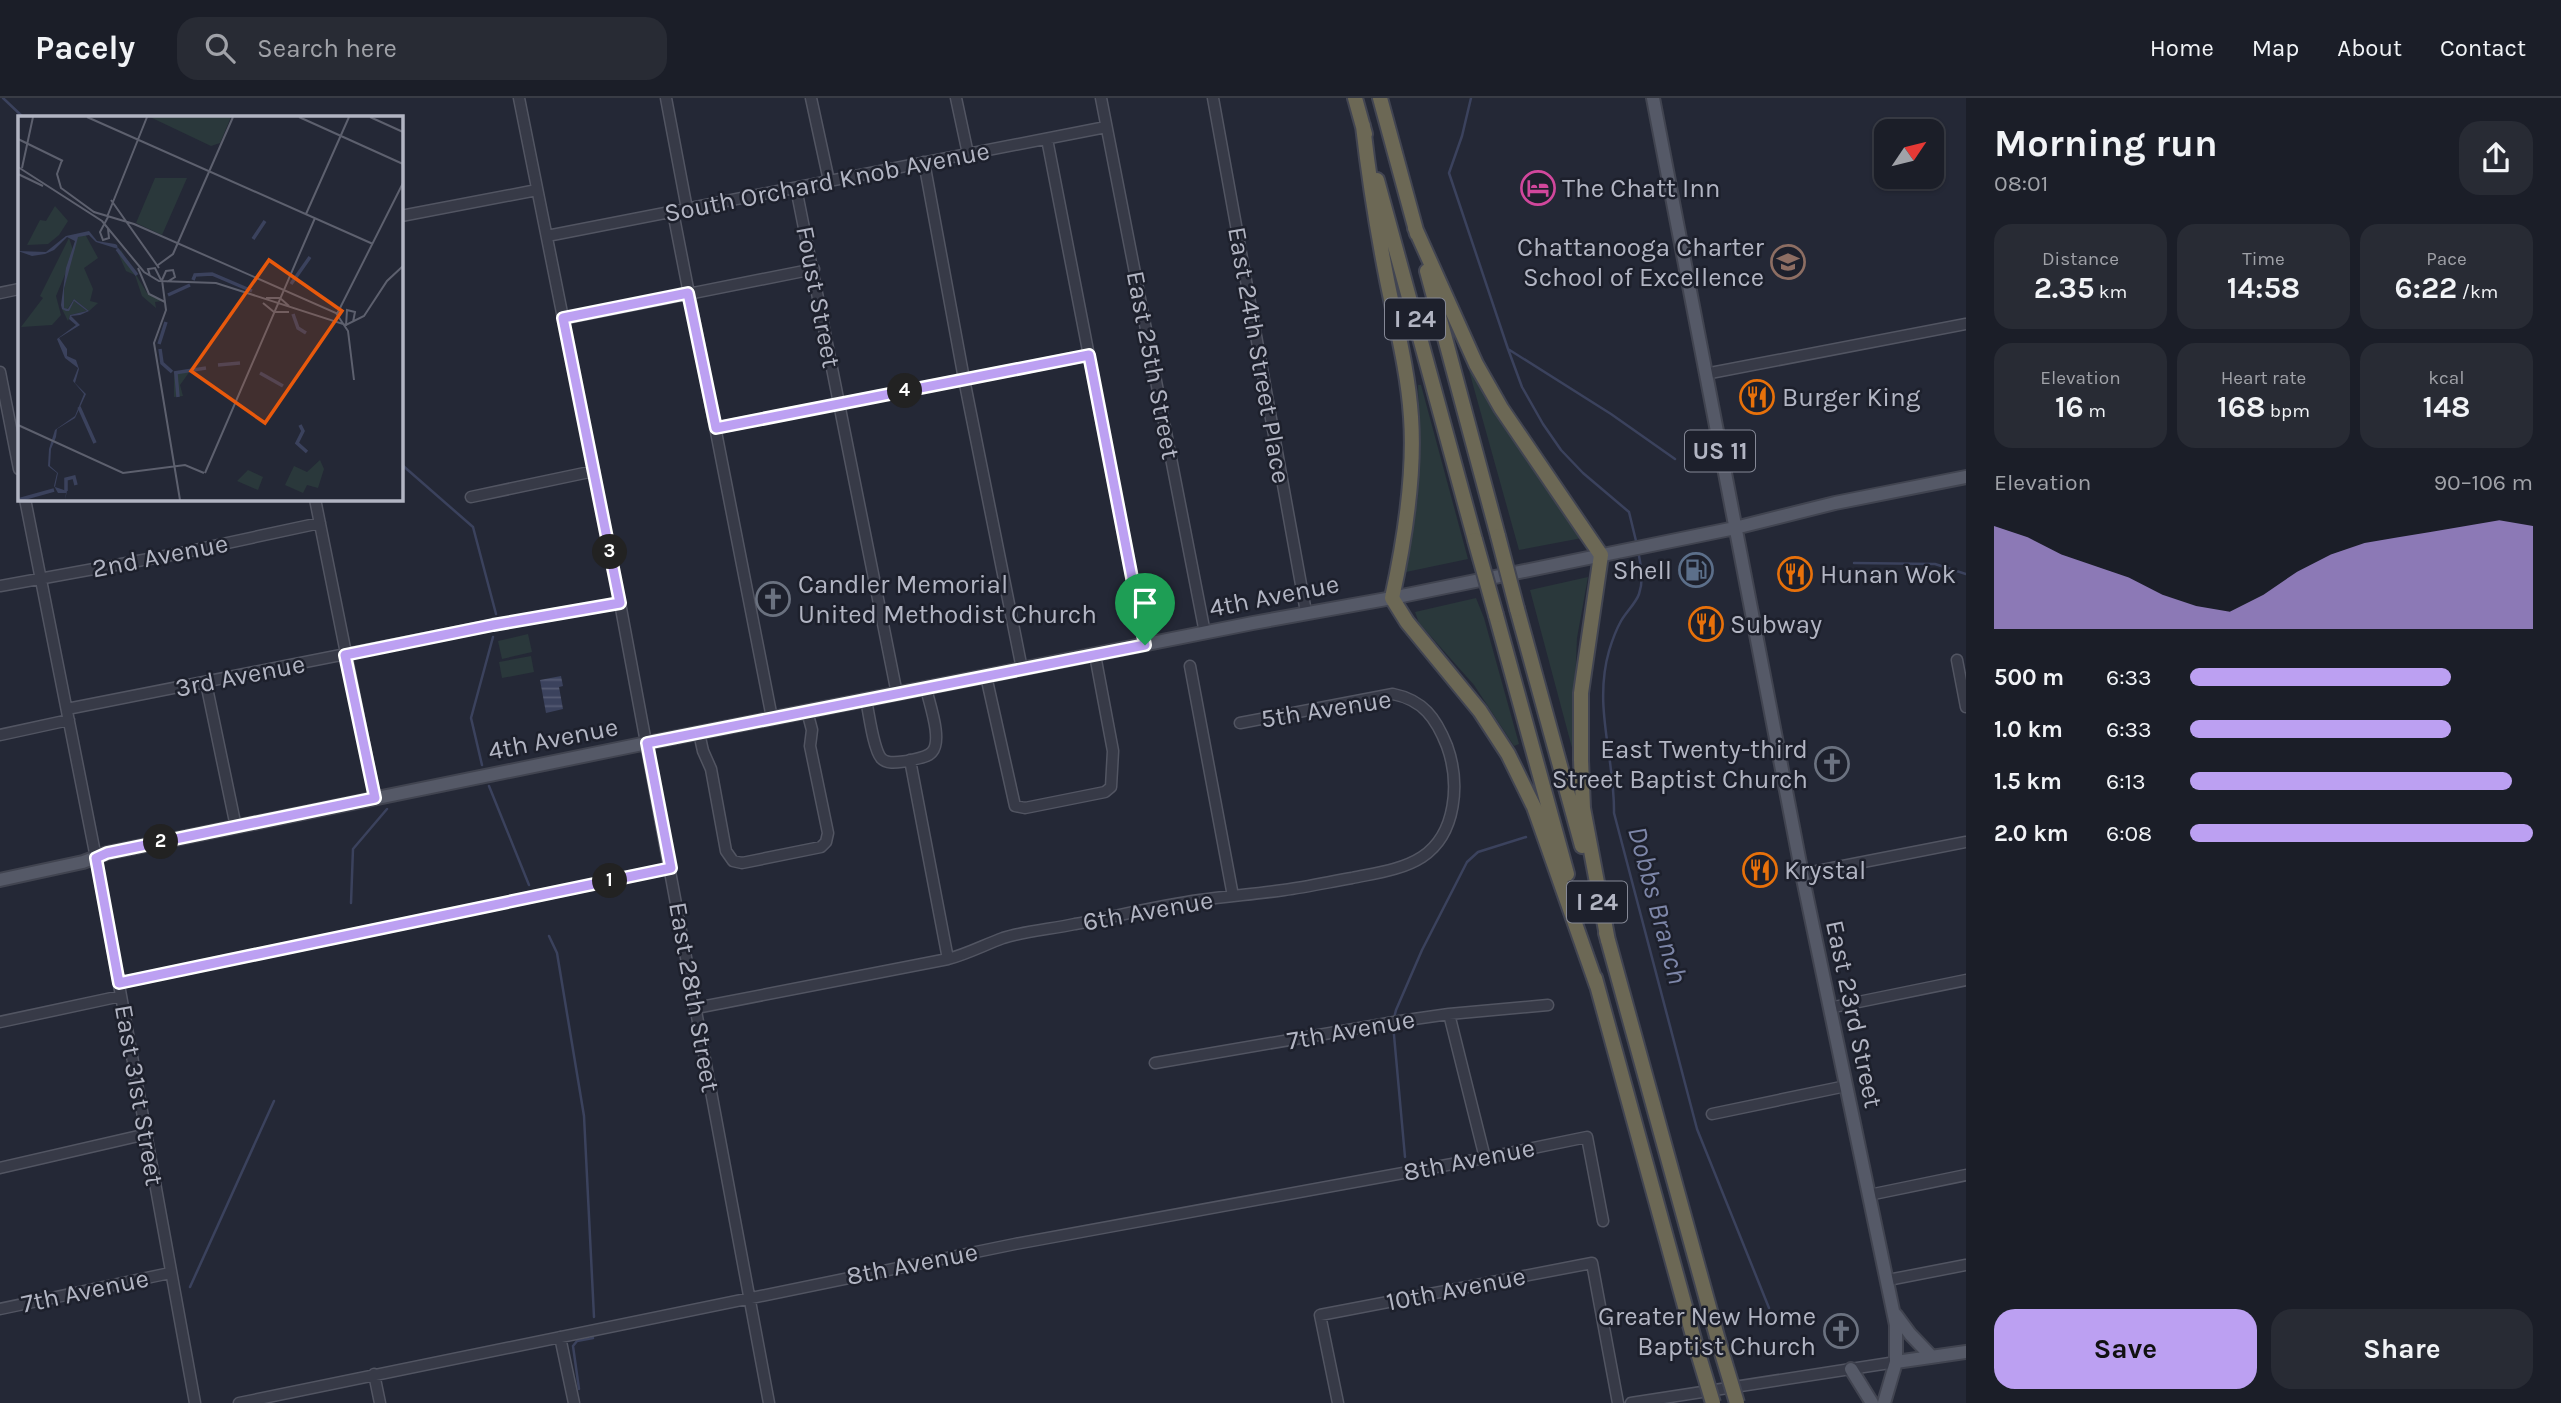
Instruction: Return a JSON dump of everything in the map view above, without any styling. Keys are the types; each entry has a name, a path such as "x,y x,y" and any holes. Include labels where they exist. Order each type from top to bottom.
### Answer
{"highway":[{"name":"I 24","path":"1355,98 1657,1199 1692,1345 1713,1403"},
{"name":"I 24","path":"1380,98 1608,942 1737,1403"},
{"path":"1363,126 1375,219 1411,416 1412,457 1398,572 1392,598 1407,622 1480,711 1508,754 1534,807 1597,986"},
{"path":"1415,228 1476,364 1501,408 1601,555 1581,693 1581,760 1583,808 1608,942"},
{"path":"1692,1345 1703,1403"}],"main road":[{"name":"East 23rd Street","path":"1653,98 1802,874 1894,1311 1898,1342 1896,1362 1884,1403"},
{"name":"4th Avenue","path":"0,880 96,858 107,853 375,798 1306,612 1392,598 1735,528 1835,503 1966,477"},
{"path":"1894,1311 1909,1335 1932,1357"},
{"path":"1896,1362 1966,1352"},
{"path":"1852,1369 1872,1403"}],"street":[{"name":"East 28th Street","path":"519,98 671,868 769,1403"},
{"path":"666,98 687,209"},
{"path":"811,98 829,181"},
{"path":"957,98 968,154"},
{"name":"East 25th Street","path":"1101,98 1205,633"},
{"name":"East 24th Street Place","path":"1213,98 1306,612"},
{"name":"South Orchard Knob Avenue","path":"547,236 1106,127"},
{"path":"1047,139 1145,645"},
{"path":"924,162 1022,669"},
{"name":"Foust Street","path":"796,188 897,694"},
{"path":"402,216 537,190"},
{"path":"673,212 772,718"},
{"path":"563,318 814,269"},
{"path":"0,293 18,289"},
{"path":"1705,374 1966,324"},
{"path":"716,428 1089,355"},
{"path":"0,372 18,464"},
{"path":"471,497 594,471"},
{"name":"East 31st Street","path":"25,500 96,858 195,1403"},
{"path":"315,500 375,798"},
{"name":"2nd Avenue","path":"0,586 176,554 320,523"},
{"name":"3rd Avenue","path":"0,735 68,715 206,683 493,625 620,603"},
{"path":"986,677 1015,806 1025,808 1105,792 1111,787 1114,751 1095,655"},
{"path":"1957,660 1966,707"},
{"path":"1190,666 1233,897"},
{"path":"206,683 236,827"},
{"path":"866,700 877,751 882,759 889,762 910,760 933,752 937,734 926,688"},
{"name":"5th Avenue","path":"1240,723 1393,694 1412,698"},
{"name":"6th Avenue","path":"696,1008 948,959 970,953 1004,938 1199,900 1286,890 1408,865 1424,856 1439,842 1448,823 1454,798 1448,749 1427,710 1412,698"},
{"path":"699,733 711,769 726,851 733,861 742,863 821,847 826,842 828,833 810,746 812,730 807,712"},
{"path":"910,760 948,959"},
{"path":"1802,874 1966,842"},
{"path":"119,983 671,868"},
{"path":"1829,1008 1966,980"},
{"path":"0,1022 121,996"},
{"name":"7th Avenue","path":"1155,1063 1400,1021 1548,1005"},
{"path":"1449,1014 1485,1158"},
{"path":"1712,1114 1846,1086"},
{"path":"0,1168 148,1135"},
{"name":"8th Avenue","path":"239,1403 1149,1218 1485,1158 1587,1137 1603,1221"},
{"path":"1869,1195 1966,1175"},
{"name":"10th Avenue","path":"1338,1403 1320,1315 1592,1263 1619,1403"},
{"path":"1888,1280 1966,1265"},
{"name":"7th Avenue","path":"0,1309 170,1273"},
{"path":"560,1337 574,1403"},
{"path":"1632,1403 1896,1362"},
{"path":"374,1374 380,1403"}],"shaded area":[{"path":"1463,349 1582,538 1519,550"},
{"path":"1418,385 1421,385 1468,559 1406,572 1418,497"},
{"path":"1588,577 1577,638 1575,759 1530,590"},
{"path":"1476,598 1519,744 1514,746 1474,685 1419,623 1415,612"},
{"path":"528,634 532,652 502,659 498,641"},
{"path":"531,656 534,672 502,678 499,662"}],"water":[{"path":"561,676 563,686 559,687 563,709 546,713 540,680"}],"waterway":[{"path":"3,98 22,116"},
{"name":"Dobbs Branch","path":"1471,98 1449,173 1522,387 1561,450 1583,473 1629,512 1637,545"},
{"path":"1508,349 1611,414 1675,459"},
{"path":"402,465 473,527 496,614"},
{"name":"Dobbs Branch","path":"1638,551 1641,588 1636,601 1617,628 1609,651 1603,692 1614,813 1697,1129 1769,1308"},
{"path":"1854,563 1935,564 1966,574"},
{"path":"482,765 471,718 493,637"},
{"path":"489,786 529,885"},
{"path":"351,903 353,849 387,809"},
{"path":"1394,1018 1422,950 1467,862 1478,852 1526,837"},
{"path":"549,936 557,953 584,1116 594,1317"},
{"path":"1393,1024 1405,1157"},
{"path":"190,1287 274,1101"},
{"path":"579,1389 573,1346 577,1341 593,1338"}],"place":[{"name":"The Chatt Inn","path":"1538,188"},
{"name":"Chattanooga Charter School of Excellence","path":"1788,262"},
{"name":"Burger King","path":"1757,397"},
{"name":"Shell","path":"1696,570"},
{"name":"Hunan Wok","path":"1795,574"},
{"name":"Candler Memorial United Methodist Church","path":"773,599"},
{"name":"Subway","path":"1706,624"},
{"name":"East Twenty-third Street Baptist Church","path":"1832,764"},
{"name":"Krystal","path":"1760,870"},
{"name":"Greater New Home Baptist Church","path":"1841,1331"}],"route":[{"path":"688,293 716,428 1089,355 1145,645 647,743 671,868 119,983 96,858 107,853 375,798 345,655 620,603 563,318 688,293"}]}
